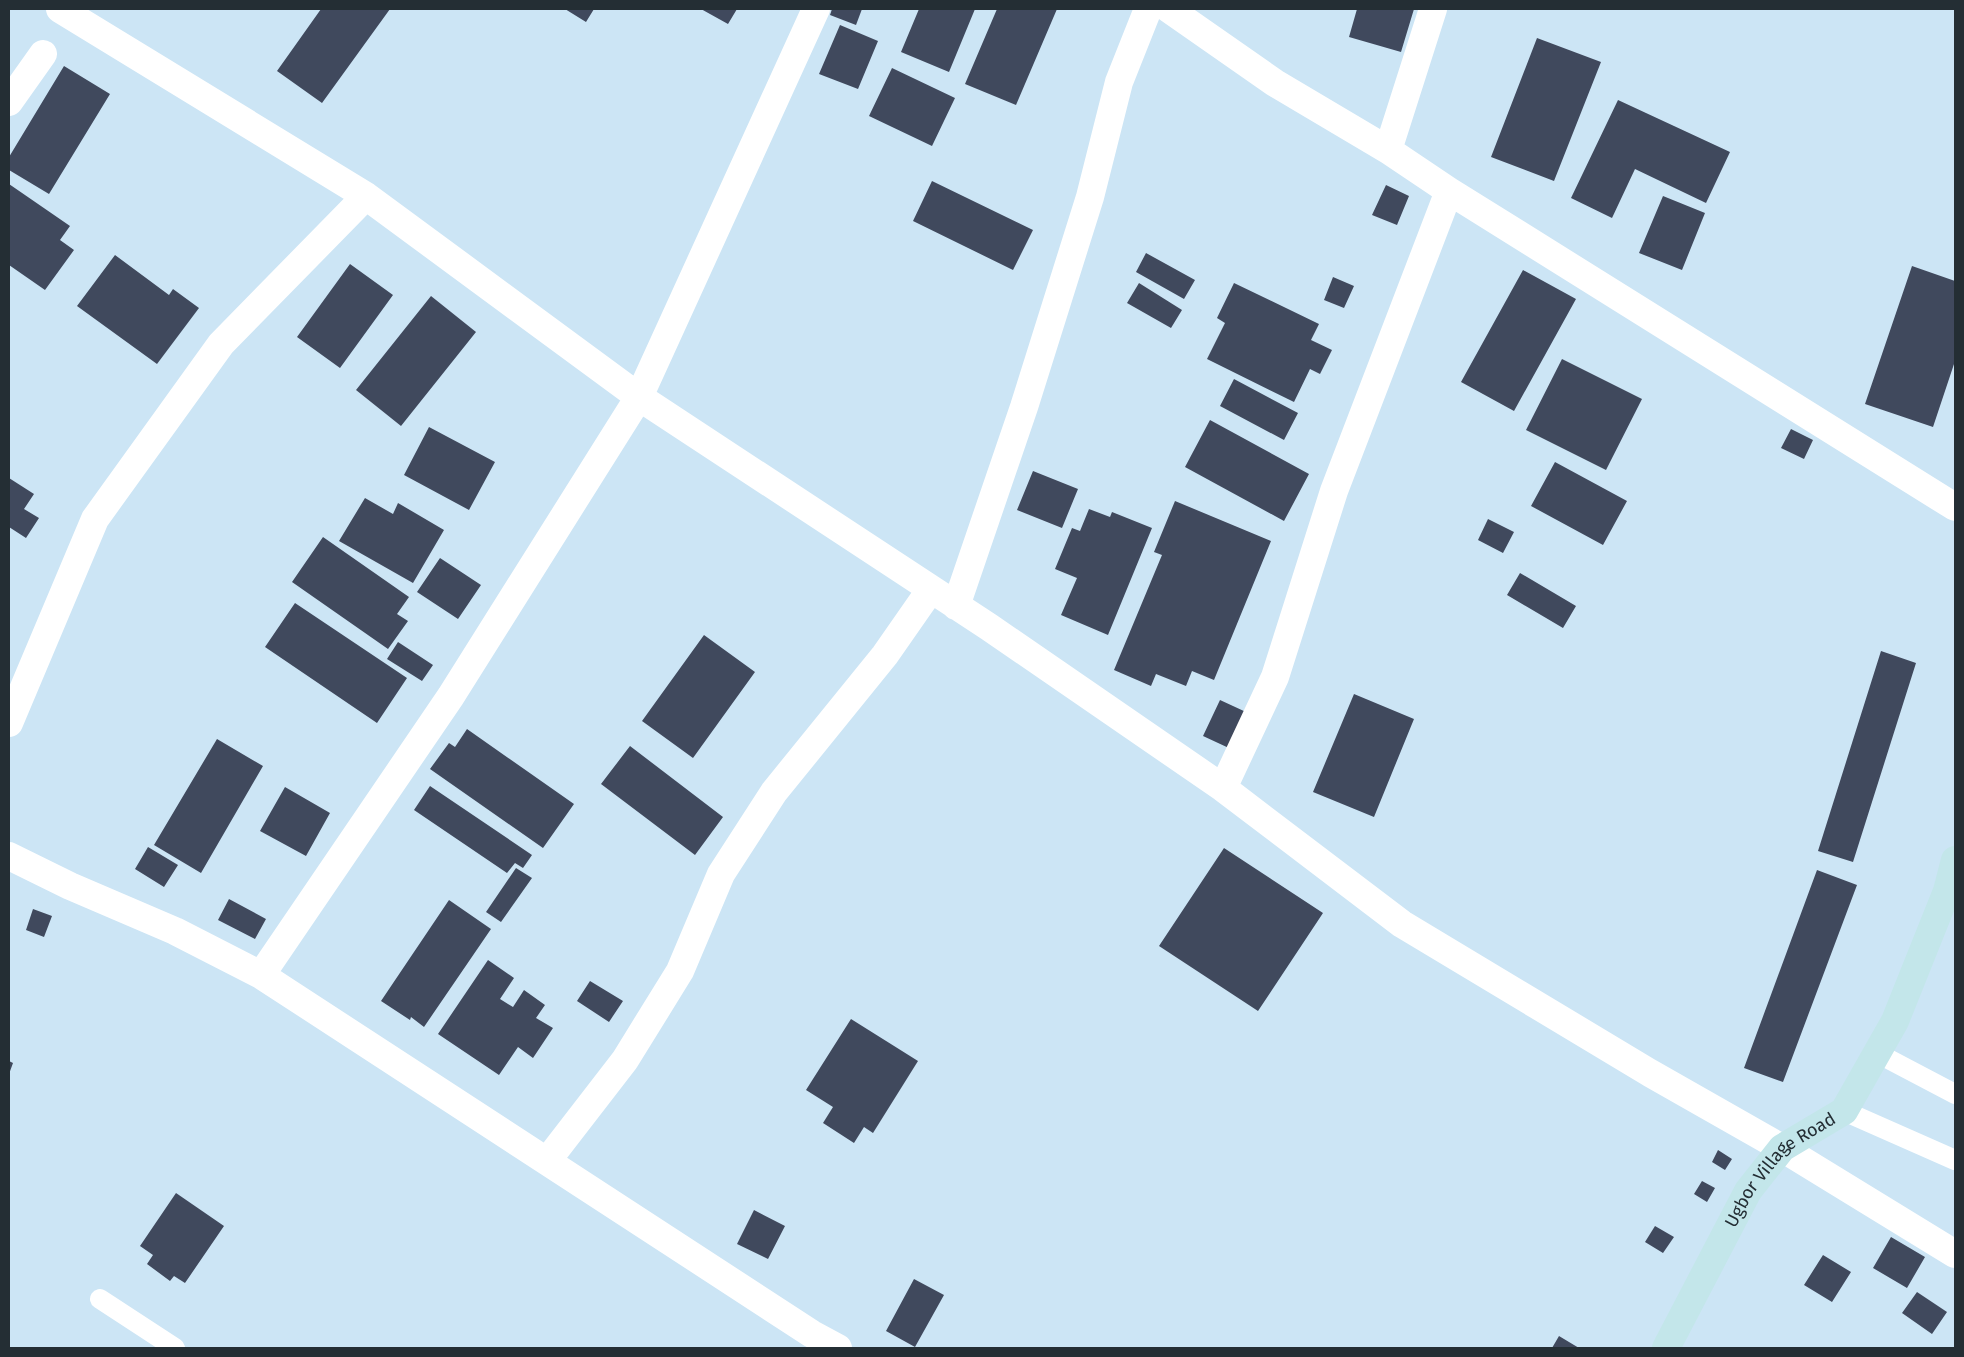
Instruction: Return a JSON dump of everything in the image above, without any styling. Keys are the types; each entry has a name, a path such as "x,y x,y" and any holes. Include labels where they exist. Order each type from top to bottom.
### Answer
{"street":[{"path":"60,9 366,196 638,397 931,589 1223,788 1402,924 1650,1073 1782,1148 1955,1254"},
{"path":"261,975 451,696 638,397 816,9"},
{"path":"956,606 1024,407 1090,197 1119,82 1148,9"},
{"path":"1169,9 1275,84 1388,150 1449,191 1955,507"},
{"path":"1388,150 1434,9"},
{"path":"9,102 43,54"},
{"path":"1223,788 1275,677 1334,490 1449,191"},
{"path":"9,723 95,519 221,344 366,196"},
{"path":"547,1161 625,1060 680,971 721,874 774,792 885,655 931,589"},
{"path":"9,856 70,886 175,931 261,975 547,1161 808,1341 838,1348"},
{"name":"Ugbor Village Road","path":"1666,1348 1748,1191 1782,1148 1844,1111 1895,1021 1947,891 1955,860"}],"lane":[{"path":"1877,1053 1955,1094"},
{"path":"1844,1111 1955,1160"},
{"path":"100,1299 174,1348"}],"building":[{"path":"321,9 390,9 322,103 277,71"},
{"path":"565,9 594,9 586,22"},
{"path":"701,9 737,9 728,24"},
{"path":"832,9 862,9 856,25 830,15"},
{"path":"919,9 975,9 949,72 901,52"},
{"path":"997,9 1057,9 1016,105 965,84"},
{"path":"1357,9 1414,9 1401,52 1349,37"},
{"path":"840,25 878,41 858,89 819,74"},
{"path":"1537,38 1601,62 1554,181 1491,157"},
{"path":"64,66 110,94 49,194 9,170 9,157"},
{"path":"892,68 955,98 932,146 869,116"},
{"path":"1618,100 1730,152 1706,203 1635,169 1612,218 1571,198"},
{"path":"932,181 1033,230 1013,270 913,221"},
{"path":"9,184 70,226 60,240 74,250 45,290 9,265"},
{"path":"1386,185 1409,196 1397,225 1372,215"},
{"path":"1663,196 1705,213 1682,270 1639,253"},
{"path":"1146,253 1195,280 1184,299 1136,272"},
{"path":"115,255 169,295 173,289 199,308 157,364 77,306"},
{"path":"350,264 393,295 340,368 297,337"},
{"path":"1912,266 1955,281 1955,361 1933,427 1865,404"},
{"path":"1523,270 1576,299 1514,411 1461,382"},
{"path":"1333,277 1354,286 1344,308 1324,300"},
{"path":"1139,283 1182,310 1171,328 1127,303"},
{"path":"1234,283 1319,324 1311,340 1332,350 1320,374 1310,369 1294,402 1207,359 1225,323 1217,318"},
{"path":"431,296 476,332 401,426 356,390"},
{"path":"1562,359 1642,399 1606,470 1526,430"},
{"path":"1234,379 1298,413 1284,440 1220,406"},
{"path":"1210,420 1309,474 1284,521 1185,467"},
{"path":"429,427 495,462 469,510 404,475"},
{"path":"1791,429 1813,440 1804,459 1781,448"},
{"path":"1555,462 1627,501 1603,545 1531,506"},
{"path":"1033,471 1078,489 1062,528 1017,510"},
{"path":"9,478 34,494 24,509 39,518 26,538 9,527"},
{"path":"365,498 393,514 398,503 444,530 413,583 339,541"},
{"path":"1175,501 1271,541 1214,680 1192,671 1186,686 1156,674 1151,686 1114,670 1162,555 1154,552"},
{"path":"1089,509 1110,517 1112,512 1152,528 1108,635 1061,615 1077,578 1055,569 1072,528 1080,531"},
{"path":"1488,519 1514,532 1503,553 1478,540"},
{"path":"323,537 409,597 397,614 408,621 388,649 292,582"},
{"path":"440,558 481,585 458,619 417,592"},
{"path":"1520,573 1576,606 1563,628 1507,595"},
{"path":"295,603 407,678 377,723 265,647"},
{"path":"704,635 755,672 693,758 642,721"},
{"path":"398,642 433,665 422,681 387,659"},
{"path":"1881,651 1916,663 1853,862 1818,851"},
{"path":"1354,694 1414,719 1374,817 1313,792"},
{"path":"1220,700 1246,712 1231,749 1203,736"},
{"path":"467,729 574,804 543,848 430,769 449,743 455,747"},
{"path":"217,739 263,766 201,873 154,845"},
{"path":"630,746 723,817 695,855 601,784"},
{"path":"430,786 532,855 523,868 515,863 507,873 414,810"},
{"path":"285,787 330,813 306,856 260,831"},
{"path":"148,847 178,865 164,887 135,869"},
{"path":"1224,848 1323,913 1258,1011 1159,946"},
{"path":"516,868 532,878 501,922 486,912"},
{"path":"1817,870 1857,885 1783,1082 1744,1068"},
{"path":"229,899 266,919 255,939 218,920"},
{"path":"449,900 491,929 424,1027 411,1017 410,1020 381,1001"},
{"path":"33,909 52,916 44,937 26,930"},
{"path":"488,960 514,978 500,999 513,1007 524,990 545,1005 536,1018 553,1028 533,1058 518,1047 499,1075 438,1034"},
{"path":"590,981 623,1001 609,1022 577,1001"},
{"path":"851,1019 918,1061 873,1133 864,1127 854,1143 823,1123 833,1107 806,1090"},
{"path":"9,1061 13,1063 9,1074"},
{"path":"1718,1150 1732,1159 1725,1170 1712,1162"},
{"path":"1702,1181 1715,1188 1707,1202 1694,1194"},
{"path":"176,1193 224,1226 185,1283 174,1276 170,1281 147,1264 153,1255 140,1246"},
{"path":"754,1210 785,1226 768,1259 737,1244"},
{"path":"1655,1226 1674,1237 1663,1253 1645,1242"},
{"path":"1891,1237 1925,1257 1907,1288 1873,1268"},
{"path":"1823,1255 1851,1272 1832,1302 1804,1285"},
{"path":"914,1279 944,1295 915,1347 886,1331"},
{"path":"1917,1292 1947,1312 1932,1334 1902,1313"},
{"path":"1559,1336 1579,1348 1552,1348"}]}
